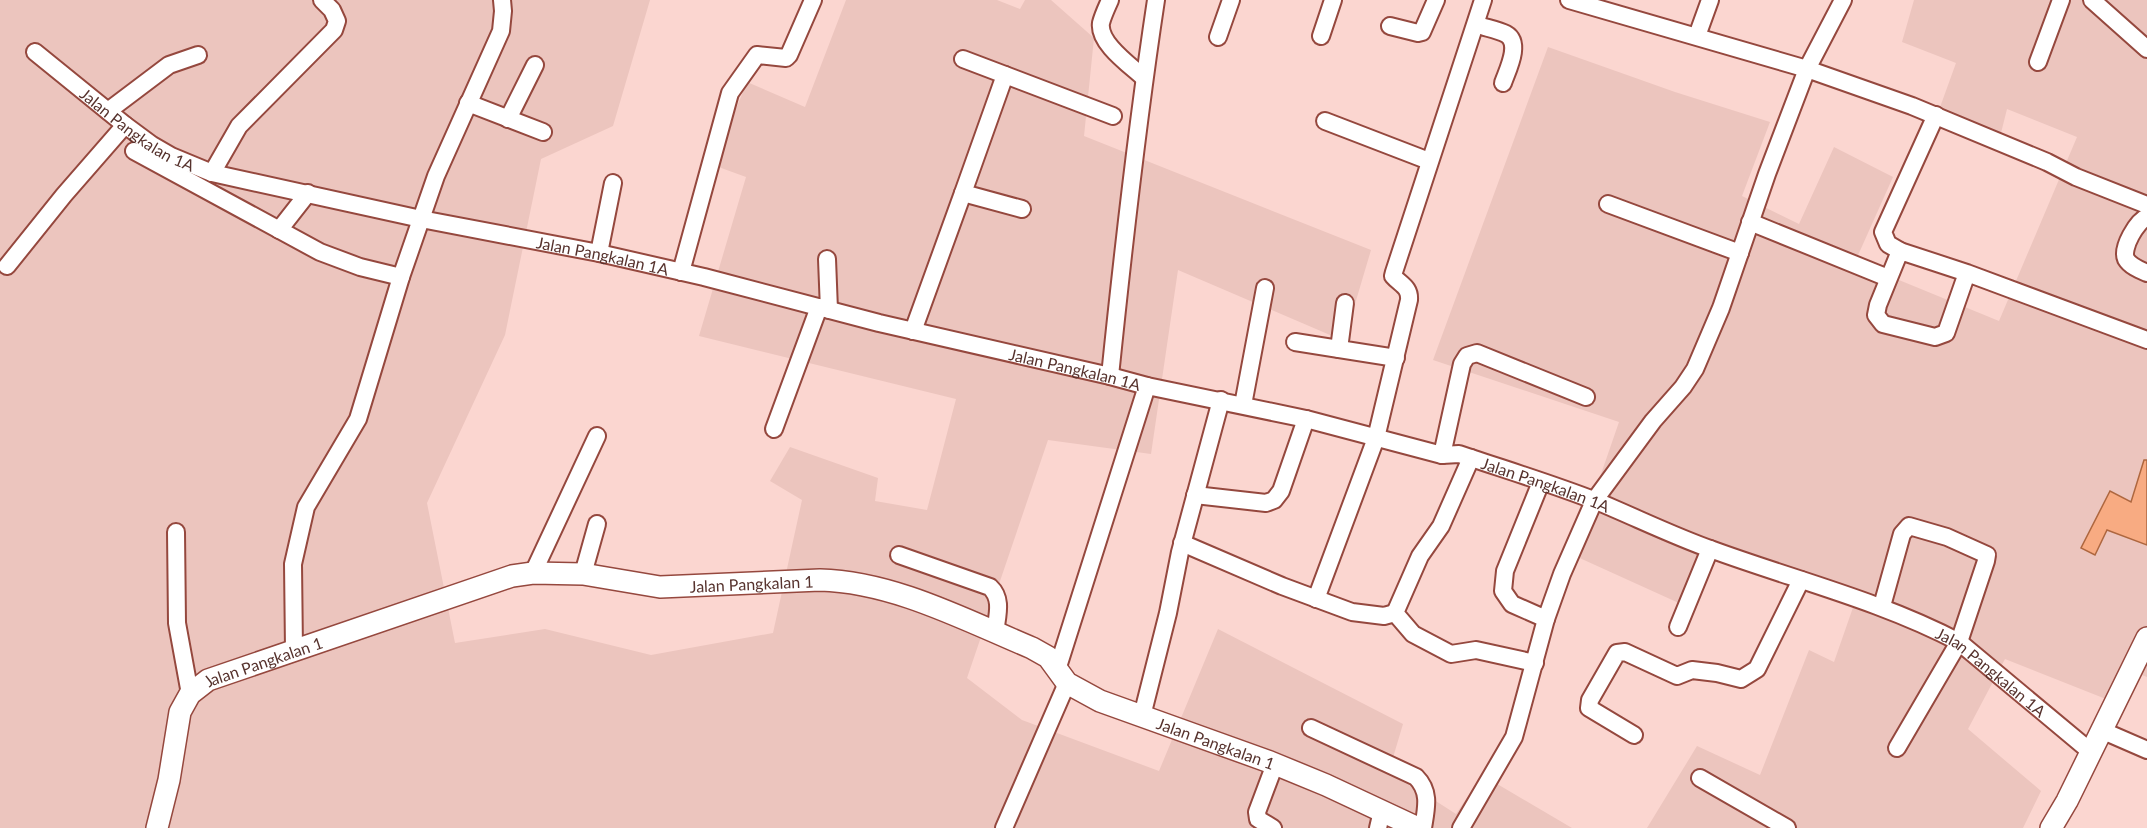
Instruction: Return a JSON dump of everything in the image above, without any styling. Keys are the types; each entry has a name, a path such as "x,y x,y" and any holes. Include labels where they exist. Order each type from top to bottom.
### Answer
{"main road":[{"name":"Jalan Pangkalan 1","path":"157,828 169,780 180,712 190,694 208,680 512,576 533,573 583,574 660,587 844,580 863,584 927,604 1032,648 1048,657 1062,676 1100,701 1326,784 1380,820 1418,828"},
{"path":"2051,828 2067,801 2147,638"}],"street":[{"path":"212,173 239,126 334,30 337,21 332,10 322,0"},
{"path":"294,650 293,564 306,507 358,419 401,277 436,176 501,31 502,0"},
{"path":"681,272 730,93 757,55 786,57 789,55 813,0"},
{"path":"1110,0 1101,22 1101,32 1105,41 1144,78"},
{"path":"1110,376 1122,252 1156,0"},
{"path":"1218,37 1231,0"},
{"path":"1322,36 1333,0"},
{"path":"1390,27 1422,32 1436,0"},
{"path":"1316,599 1376,438 1410,294 1407,288 1393,276 1483,0"},
{"path":"1569,0 1807,69 1936,115 2047,162 2076,177 2147,205"},
{"path":"1697,36 1710,0"},
{"path":"1461,828 1515,736 1546,619 1594,501 1695,369 1720,308 1807,69 1843,0"},
{"path":"2038,62 2061,0"},
{"path":"2092,0 2147,49"},
{"path":"1478,26 1507,35 1512,41 1513,51 1503,83"},
{"name":"Jalan Pangkalan 1A","path":"35,52 125,125 171,156 212,173 421,219 599,253 913,331 1147,386 1306,419 1442,455 1459,454 1471,458 1594,501 1710,549 1882,606 1959,642 2091,752"},
{"path":"108,111 169,65 198,56"},
{"path":"963,59 1113,116"},
{"path":"508,118 534,65"},
{"path":"913,331 1005,75"},
{"path":"468,103 543,132"},
{"path":"1936,115 1883,232 1888,244 1900,251 1967,273 2147,340"},
{"path":"1324,121 1429,161"},
{"path":"7,266 64,195 125,125"},
{"path":"134,151 320,252 339,260 401,277"},
{"path":"599,253 612,183"},
{"path":"279,230 308,193"},
{"path":"963,193 1022,209"},
{"path":"1608,204 1740,254"},
{"path":"2147,217 2135,226 2125,249 2125,255 2127,260 2147,273"},
{"path":"1750,222 1888,278"},
{"path":"1900,251 1878,305 1876,315 1883,324 1935,337 1946,333 1967,273"},
{"path":"774,429 824,309 827,259"},
{"path":"1243,405 1265,288"},
{"path":"1339,349 1345,303"},
{"path":"1295,342 1396,358"},
{"path":"1442,455 1462,364 1467,356 1477,353 1586,397"},
{"path":"1004,828 1062,676 1147,386"},
{"path":"1142,716 1168,613 1182,543 1221,400"},
{"path":"1195,495 1266,503 1274,500 1281,491 1306,419"},
{"path":"533,573 597,436"},
{"path":"1395,613 1419,556 1441,526 1471,458"},
{"path":"1541,482 1505,571 1503,591 1512,604 1546,619"},
{"path":"583,574 597,524"},
{"path":"1882,606 1902,534 1909,526 1947,537 1987,555 1959,642 1897,748"},
{"path":"176,532 177,623 190,694"},
{"path":"1182,543 1352,612 1370,616 1395,613"},
{"path":"1678,627 1710,549"},
{"path":"899,555 990,587 997,593 998,601 995,633"},
{"path":"1634,735 1589,708 1590,700 1617,653 1625,652 1677,676 1692,670 1741,679 1757,669 1800,580"},
{"path":"1395,613 1413,634 1451,654 1476,650 1535,663"},
{"path":"1311,728 1416,777 1424,785 1427,798 1423,828"},
{"path":"2101,730 2147,750"},
{"path":"1272,828 1258,819 1257,812 1275,764"},
{"path":"1700,778 1786,828"}],"shaded area":[{"path":"0,0 650,0 613,126 541,159 505,335 427,503 455,643 545,629 651,655 773,633 802,500 770,481 790,447 878,478 875,501 927,510 956,399 699,336 746,177 713,165 747,82 805,107 846,0 997,0 1020,9 1025,0 1051,0 1094,38 1084,136 1371,250 1344,341 1178,270 1151,454 1048,440 967,678 1022,720 1159,771 1218,629 1403,724 1389,771 1456,814 1482,775 1572,828 0,828"},
{"path":"1914,0 2147,0 2147,677 2131,671 2116,703 2005,659 1968,729 2041,791 2023,828 1647,828 1697,746 1760,775 1809,650 1834,662 1857,596 1704,541 1681,604 1573,555 1619,422 1433,360 1548,47 1675,92 1770,122 1742,196 1799,224 1834,147 1893,177 1855,262 1999,321 2077,137 2007,109 2001,133 1939,110 1956,63 1902,42"}],"building":[{"path":"2144,460 2147,460 2147,545 2107,530 2095,555 2081,548 2110,491 2131,502"}]}
